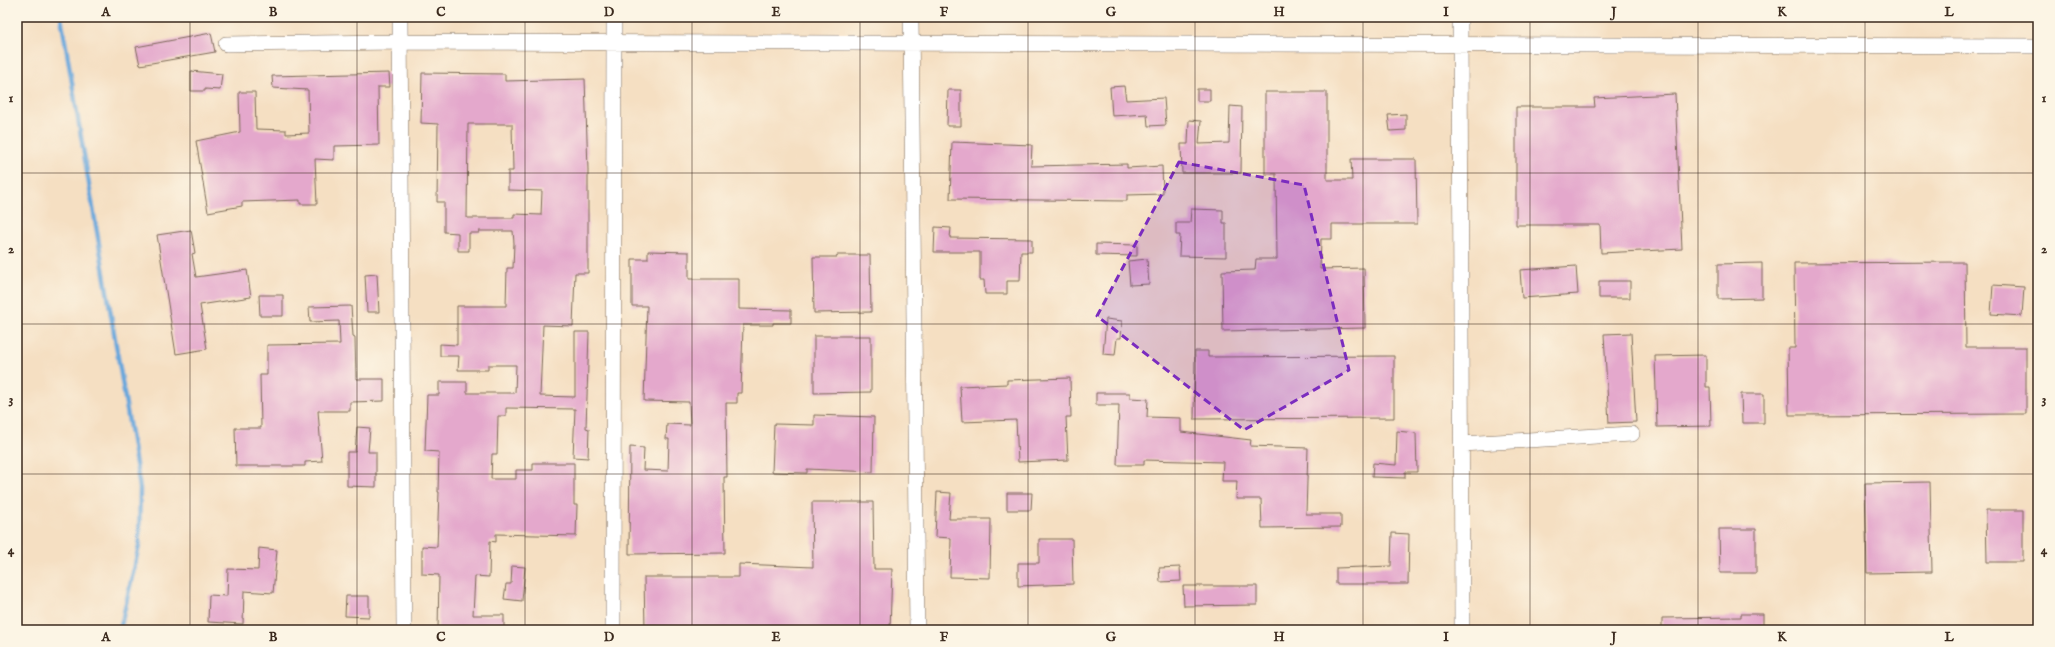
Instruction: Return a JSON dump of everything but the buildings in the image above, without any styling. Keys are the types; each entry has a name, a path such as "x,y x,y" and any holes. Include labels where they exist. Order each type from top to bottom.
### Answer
{"street":[{"path":"400,17 404,630"},
{"path":"613,630 614,17"},
{"path":"911,17 917,630"},
{"path":"1460,17 1462,630"},
{"path":"226,44 400,42 2038,46"},
{"path":"1461,444 1632,434"}],"highlighted area":[{"path":"1179,162 1304,185 1349,370 1244,430 1097,316"}],"waterway":[{"path":"61,17 140,488 139,546 120,630"}]}
